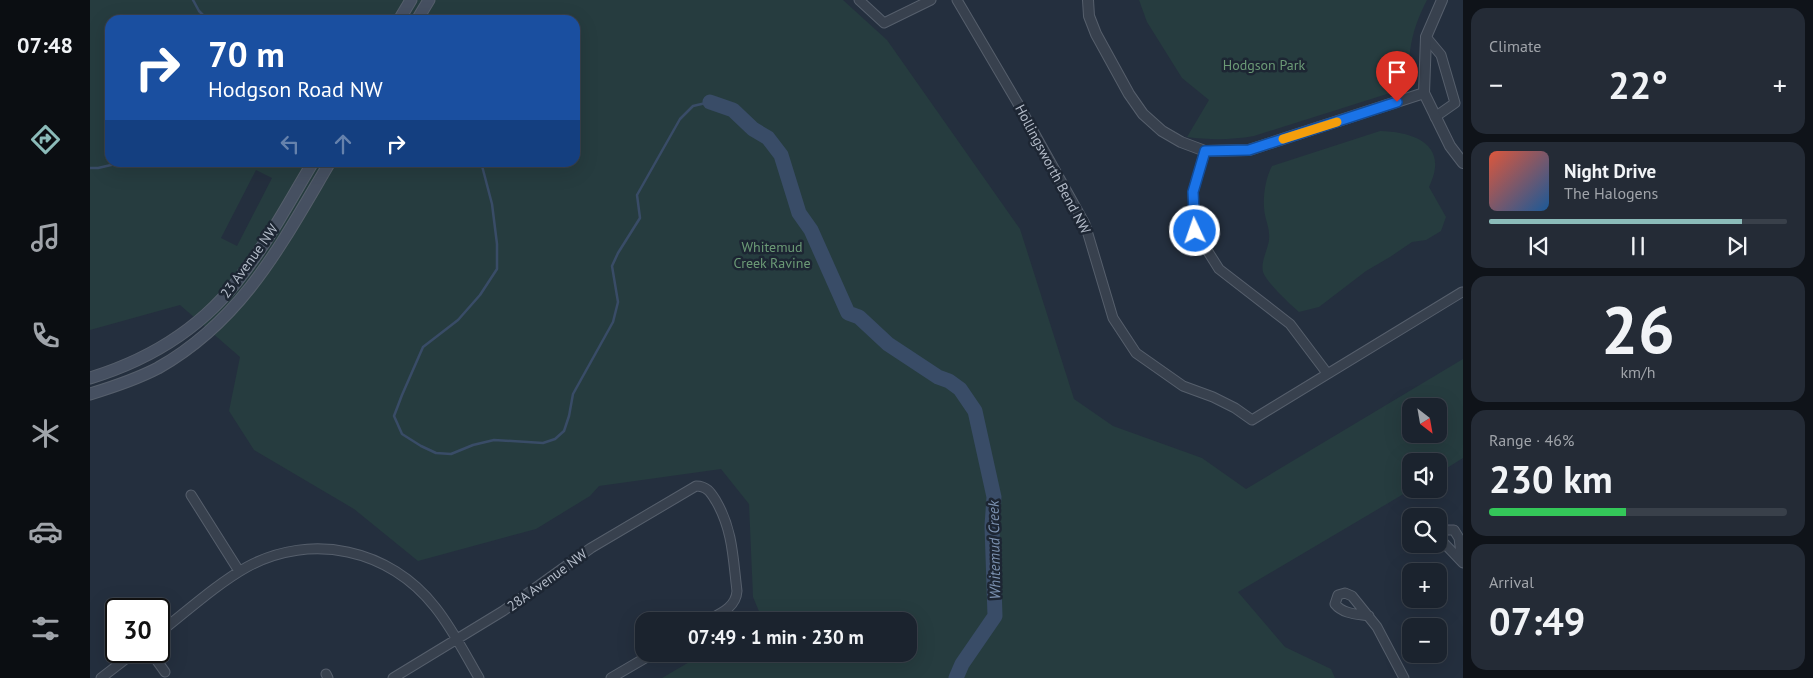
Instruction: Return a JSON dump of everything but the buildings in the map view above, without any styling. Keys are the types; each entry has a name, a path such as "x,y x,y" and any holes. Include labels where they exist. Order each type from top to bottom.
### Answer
{"main road":[{"path":"402,15 411,0"},
{"path":"420,15 429,0"},
{"name":"23 Avenue NW","path":"90,378 148,356 193,326 211,309 244,273 310,167"},
{"name":"23 Avenue NW","path":"90,394 155,369 177,356 204,336 234,308 258,279 280,247 327,167"}],"street":[{"path":"859,0 884,23 931,0"},
{"name":"Hollingsworth Bend NW","path":"957,0 1018,102 1085,224 1113,318 1136,354 1183,386 1214,397 1252,420 1462,292"},
{"path":"1088,0 1090,16 1096,34 1129,94 1143,114 1162,131 1181,142 1205,151 1249,150 1424,93"},
{"path":"1442,0 1426,37 1424,93 1450,146 1463,162"},
{"path":"1426,37 1441,55 1455,102 1435,117"},
{"path":"1205,151 1193,192 1195,231 1219,269 1290,324 1327,373"},
{"name":"28A Avenue NW","path":"393,678 503,611 591,548 692,488 703,487 711,493 728,526 737,591 734,602 722,612"},
{"path":"192,495 239,571"},
{"path":"170,624 239,571 266,557 296,550 326,549 352,552 387,565 418,588 436,607 479,678"},
{"path":"1369,616 1377,627 1404,678"},
{"path":"611,678 638,662"},
{"path":"101,678 120,663"},
{"path":"159,663 165,672"}],"green space":[{"name":"Whitemud Creek Ravine","path":"90,0 843,0 887,40 1020,229 1074,399 1113,426 1202,458 1246,489 1463,359 1463,458 1447,468 1447,453 1402,453 1402,495 1238,592 1285,647 1331,669 1335,678 662,678 689,662 917,662 917,612 759,612 753,597 749,504 721,469 599,486 590,496 536,529 418,561 354,509 254,450 229,411 240,357 180,305 90,330","holes":["256,170 272,178 237,246 221,238"]},
{"name":"Hodgson Park","path":"1139,0 1427,0 1414,32 1409,63 1409,87 1254,136 1204,139 1187,137 1209,100 1182,78 1147,22"},
{"path":"1380,131 1406,134 1417,138 1426,144 1432,152 1435,161 1434,173 1429,187 1446,217 1441,231 1426,240 1412,242 1366,271 1319,307 1299,312 1265,277 1262,267 1269,239 1264,196 1272,166"}],"waterway":[{"name":"Whitemud Creek","path":"193,0 203,15"},
{"name":"Whitemud Creek","path":"482,167 492,204 497,244 497,269 480,295 458,320 423,347 394,416 402,434 436,453 451,454 473,445 494,440 543,443 555,439 564,431 573,394 613,322 618,302 612,266 640,218 637,195 680,119 693,106 710,102"},
{"name":"Whitemud Creek","path":"710,102 733,110 753,129 768,138 781,155 799,213 811,230 848,313 859,317 888,344 960,389 975,411 994,497 992,526 995,616 962,664 956,678"},
{"path":"90,168 105,166"}],"slow traffic":[{"path":"1283,139 1337,122"}],"route":[{"path":"1195,231 1193,192 1205,151 1249,150 1397,102"}]}
